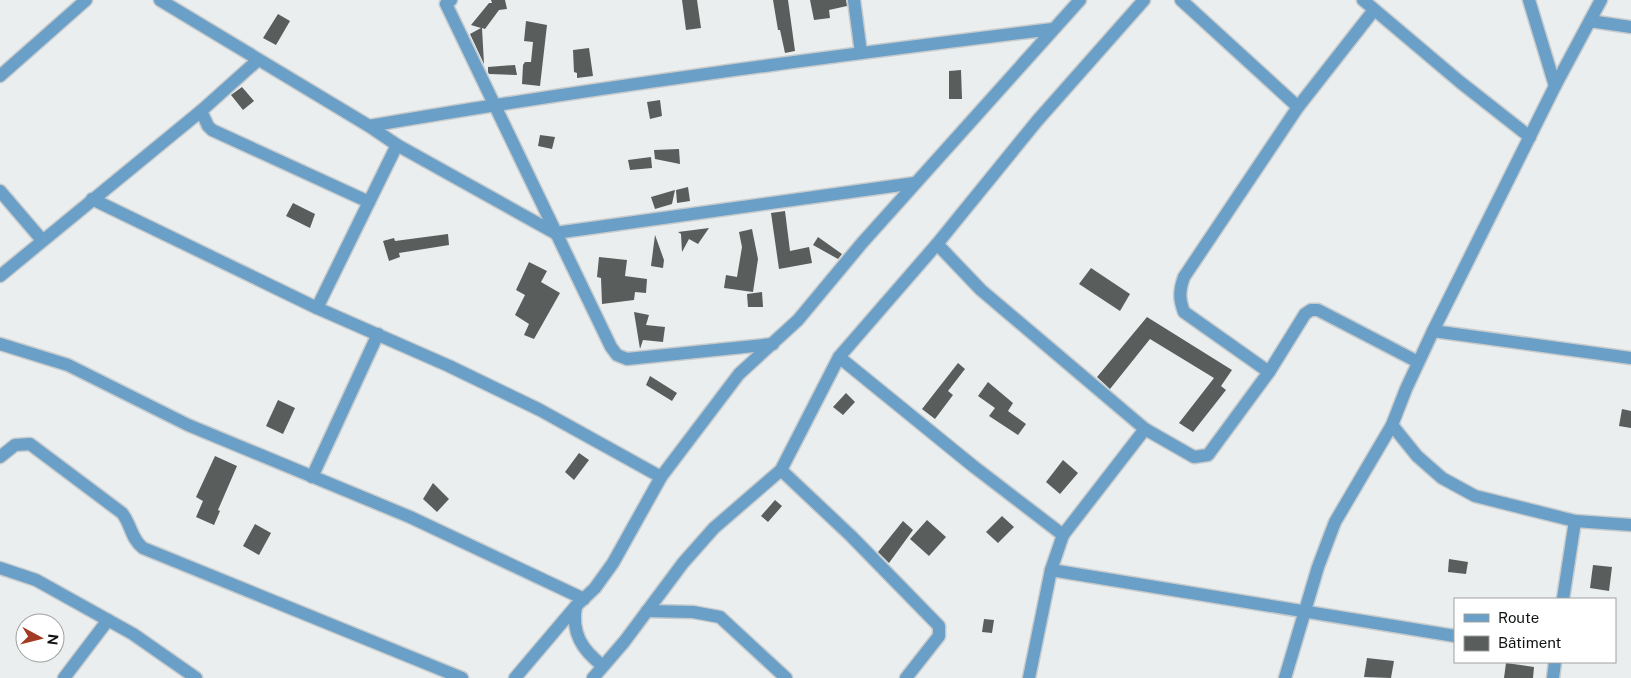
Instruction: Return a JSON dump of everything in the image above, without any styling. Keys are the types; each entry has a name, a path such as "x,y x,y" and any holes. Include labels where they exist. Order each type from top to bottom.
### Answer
{"street":[{"path":"0,76 86,0"},
{"path":"160,0 370,126 397,145 555,232 915,183"},
{"path":"854,0 861,53"},
{"path":"514,678 595,588 613,563 661,477 739,374 798,320 915,183 1080,0"},
{"path":"593,678 648,611 683,563 714,528 782,470 839,357 937,244 1037,121 1144,0"},
{"path":"1181,0 1298,107"},
{"path":"1363,0 1492,108 1530,137"},
{"path":"1529,0 1555,86"},
{"path":"1285,678 1335,522 1392,425 1433,331 1555,86 1601,0"},
{"path":"446,1 555,232 611,347 617,355 627,359 773,344"},
{"path":"1269,372 1184,312 1180,300 1180,288 1184,277 1298,107 1374,10"},
{"path":"1590,21 1631,27"},
{"path":"370,126 494,105 861,53 1053,30"},
{"path":"0,276 201,111 258,60"},
{"path":"201,111 212,130 369,202"},
{"path":"317,308 397,145"},
{"path":"0,191 42,240"},
{"path":"92,199 317,308 378,334 540,410 661,477"},
{"path":"937,244 981,290 1145,429 1194,457 1208,455 1269,372 1305,314 1311,310 1318,310 1418,362"},
{"path":"1433,331 1631,358"},
{"path":"312,477 378,334"},
{"path":"0,344 68,365 173,419 418,521 580,603"},
{"path":"839,357 973,466 1063,535"},
{"path":"1392,425 1417,456 1442,478 1475,496 1574,521 1631,525"},
{"path":"1029,678 1051,570 1063,535 1145,429"},
{"path":"0,457 15,444 30,444 122,513 135,540 143,548 462,678"},
{"path":"782,470 851,536 939,626 939,636 906,678"},
{"path":"1564,598 1574,521"},
{"path":"0,568 36,580 108,620 142,640 196,678"},
{"path":"1051,570 1454,636"},
{"path":"580,603 573,621 576,633 588,655 603,666"},
{"path":"648,611 694,612 720,617 784,677"},
{"path":"64,678 108,620"},
{"path":"1553,678 1555,663"}],"building":[{"path":"491,0 505,0 507,9 499,10 485,29 482,28 484,64 470,34 481,28 471,25 489,3 492,3"},
{"path":"682,0 697,0 701,28 686,30"},
{"path":"773,0 788,0 795,51 785,53 780,30 778,30"},
{"path":"810,0 846,0 847,6 829,10 830,18 814,20"},
{"path":"278,14 290,21 276,45 263,38"},
{"path":"526,21 547,25 540,86 522,84 523,65 525,62 531,62 533,42 524,41"},
{"path":"589,48 593,76 577,78 577,73 574,72 573,50"},
{"path":"515,65 517,75 489,74 488,72 488,67"},
{"path":"961,70 962,99 949,99 949,71"},
{"path":"242,87 254,101 243,110 231,95"},
{"path":"660,100 662,116 650,119 647,102"},
{"path":"540,135 555,137 552,149 538,146"},
{"path":"679,149 680,164 655,159 654,150"},
{"path":"651,157 652,168 630,170 628,160"},
{"path":"688,187 690,201 677,203 676,190"},
{"path":"675,190 672,204 655,209 651,197"},
{"path":"293,203 315,214 310,228 286,216"},
{"path":"785,211 790,251 809,247 812,263 779,269 771,213"},
{"path":"709,228 698,244 689,239 682,252 681,234 678,232"},
{"path":"752,229 758,259 753,292 724,288 726,275 737,277 742,247 739,232"},
{"path":"448,234 449,245 399,253 400,257 389,261 383,241 394,238 395,241"},
{"path":"655,235 664,260 663,268 651,266"},
{"path":"818,237 842,254 838,259 813,245"},
{"path":"599,257 627,260 625,276 647,279 646,293 635,292 634,300 602,304 601,278 597,277"},
{"path":"529,262 547,271 541,282 560,293 534,339 524,335 529,324 515,315 525,295 516,290"},
{"path":"1091,268 1130,294 1120,311 1079,284"},
{"path":"762,292 763,307 748,307 747,294"},
{"path":"634,312 649,315 646,325 665,327 663,342 643,340 640,349"},
{"path":"1147,317 1232,370 1221,386 1226,390 1193,432 1179,423 1214,378 1150,339 1110,389 1097,377"},
{"path":"958,363 965,369 948,391 953,395 935,419 922,409"},
{"path":"650,376 677,393 672,401 646,385"},
{"path":"988,382 1013,403 1008,411 1026,424 1018,435 989,416 995,408 978,396"},
{"path":"846,393 855,402 843,415 833,407"},
{"path":"278,400 295,408 283,434 266,426"},
{"path":"1622,409 1631,411 1631,428 1619,426"},
{"path":"579,453 589,460 574,480 565,472"},
{"path":"215,456 237,466 218,510 220,511 214,525 196,517 203,501 196,497"},
{"path":"1063,460 1078,473 1060,494 1046,482"},
{"path":"433,483 449,499 437,512 423,499"},
{"path":"775,500 782,506 768,522 761,516"},
{"path":"1002,516 1014,527 998,543 986,532"},
{"path":"927,520 946,537 929,556 910,539"},
{"path":"903,521 913,530 889,563 878,552"},
{"path":"255,524 271,533 259,555 243,546"},
{"path":"1449,559 1468,562 1466,574 1448,572"},
{"path":"1593,565 1612,567 1609,591 1590,588"},
{"path":"984,619 994,620 992,633 982,632"},
{"path":"1367,658 1394,661 1391,678 1364,677"},
{"path":"1506,663 1534,667 1533,678 1504,678"}]}
